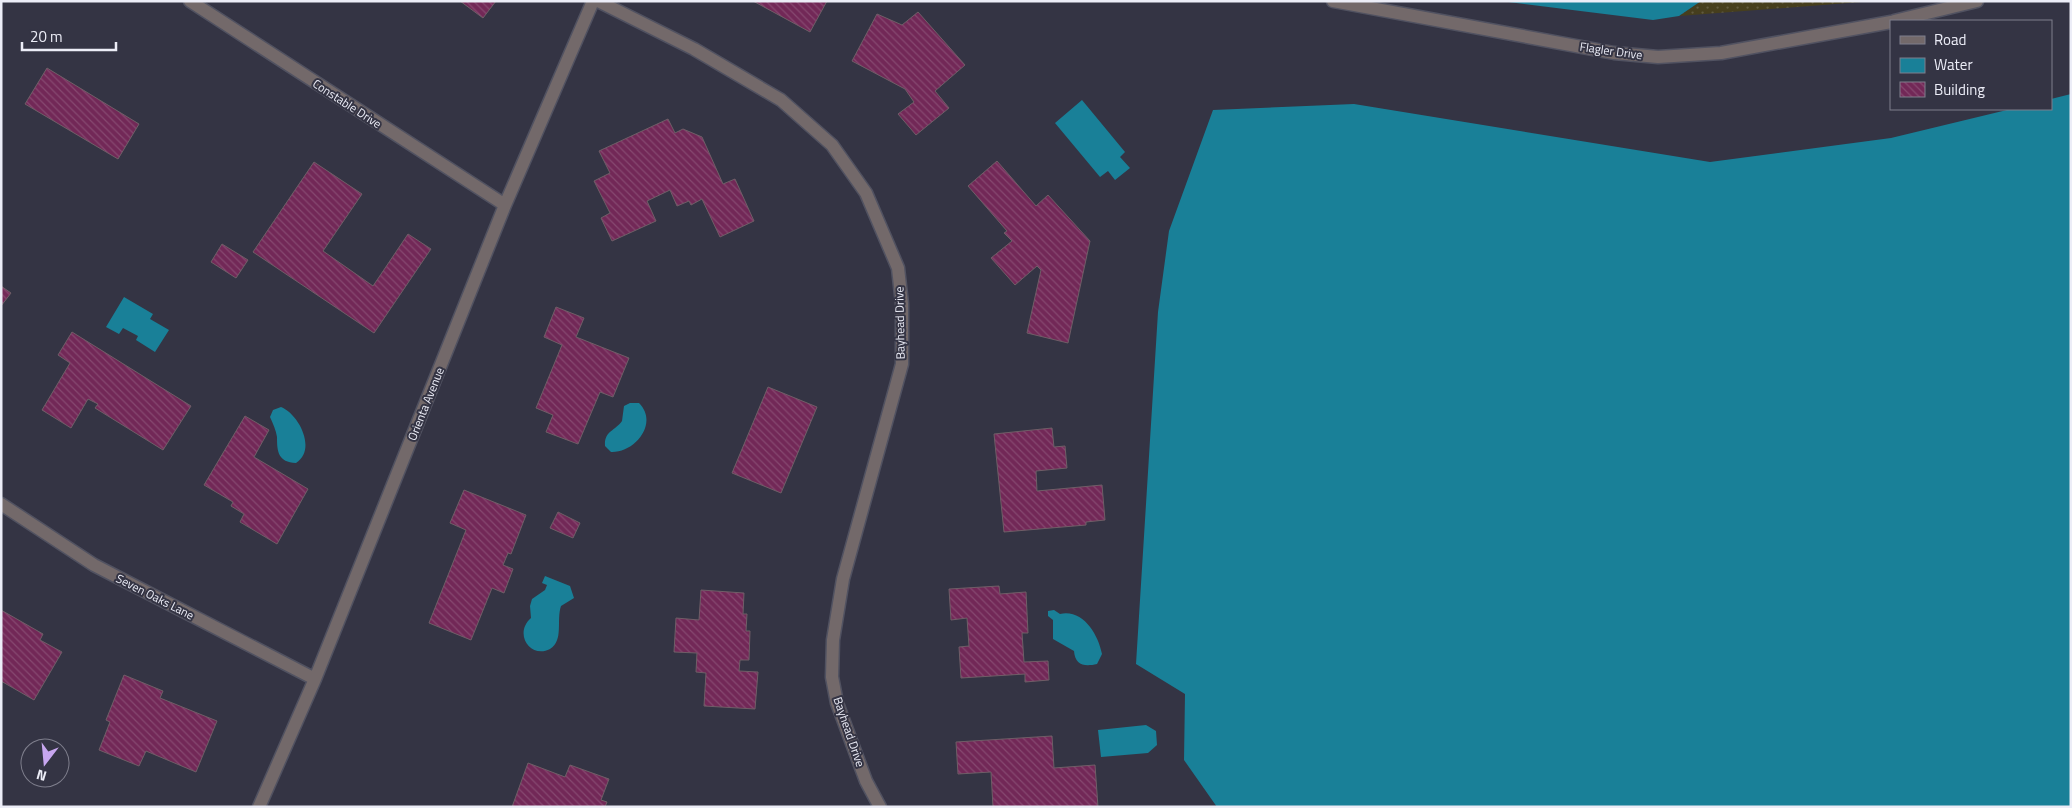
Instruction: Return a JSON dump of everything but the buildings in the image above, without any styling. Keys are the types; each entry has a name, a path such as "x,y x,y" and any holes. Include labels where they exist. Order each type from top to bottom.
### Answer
{"street":[{"name":"Constable Drive","path":"190,1 505,205"},
{"name":"Orienta Avenue","path":"259,807 315,679 505,205 593,1"},
{"name":"Bayhead Drive","path":"598,1 694,49 781,100 832,145 866,192 898,268 902,304 902,364 843,578 833,640 832,677 837,704 866,781 880,807"},
{"name":"Flagler Drive","path":"1333,1 1614,53 1658,57 1721,53 1890,22"},
{"name":"Flagler Drive","path":"1900,20 1977,1"},
{"name":"Seven Oaks Lane","path":"1,504 94,565 315,679"}],"sand":[{"path":"1701,1 1874,1 1679,16"}],"water":[{"path":"1501,1 1701,1 1679,16 1653,20"},
{"path":"2071,94 2071,807 1217,807 1184,760 1185,694 1136,664 1158,312 1169,231 1213,110 1354,104 1710,162 1891,138 2007,110 2052,110 2052,99"},
{"path":"1082,100 1125,152 1120,157 1130,168 1115,180 1108,171 1100,177 1055,123"},
{"path":"124,297 153,314 150,319 169,330 155,352 136,340 138,336 123,328 119,334 106,327"},
{"path":"630,403 639,403 645,411 645,428 642,435 628,448 611,452 605,446 606,437 622,421 624,406"},
{"path":"281,407 294,417 303,433 305,450 302,457 296,463 285,461 278,452 277,434 270,417 273,410"},
{"path":"545,576 570,586 574,598 561,606 557,641 550,649 536,651 527,643 524,631 526,624 531,618 530,606 532,599 545,590 547,585 542,583"},
{"path":"1054,610 1060,614 1076,615 1093,631 1102,654 1097,664 1081,664 1076,659 1074,651 1053,639 1053,620 1048,616 1048,611"},
{"path":"1146,725 1156,731 1157,745 1148,753 1101,757 1098,730"}]}
